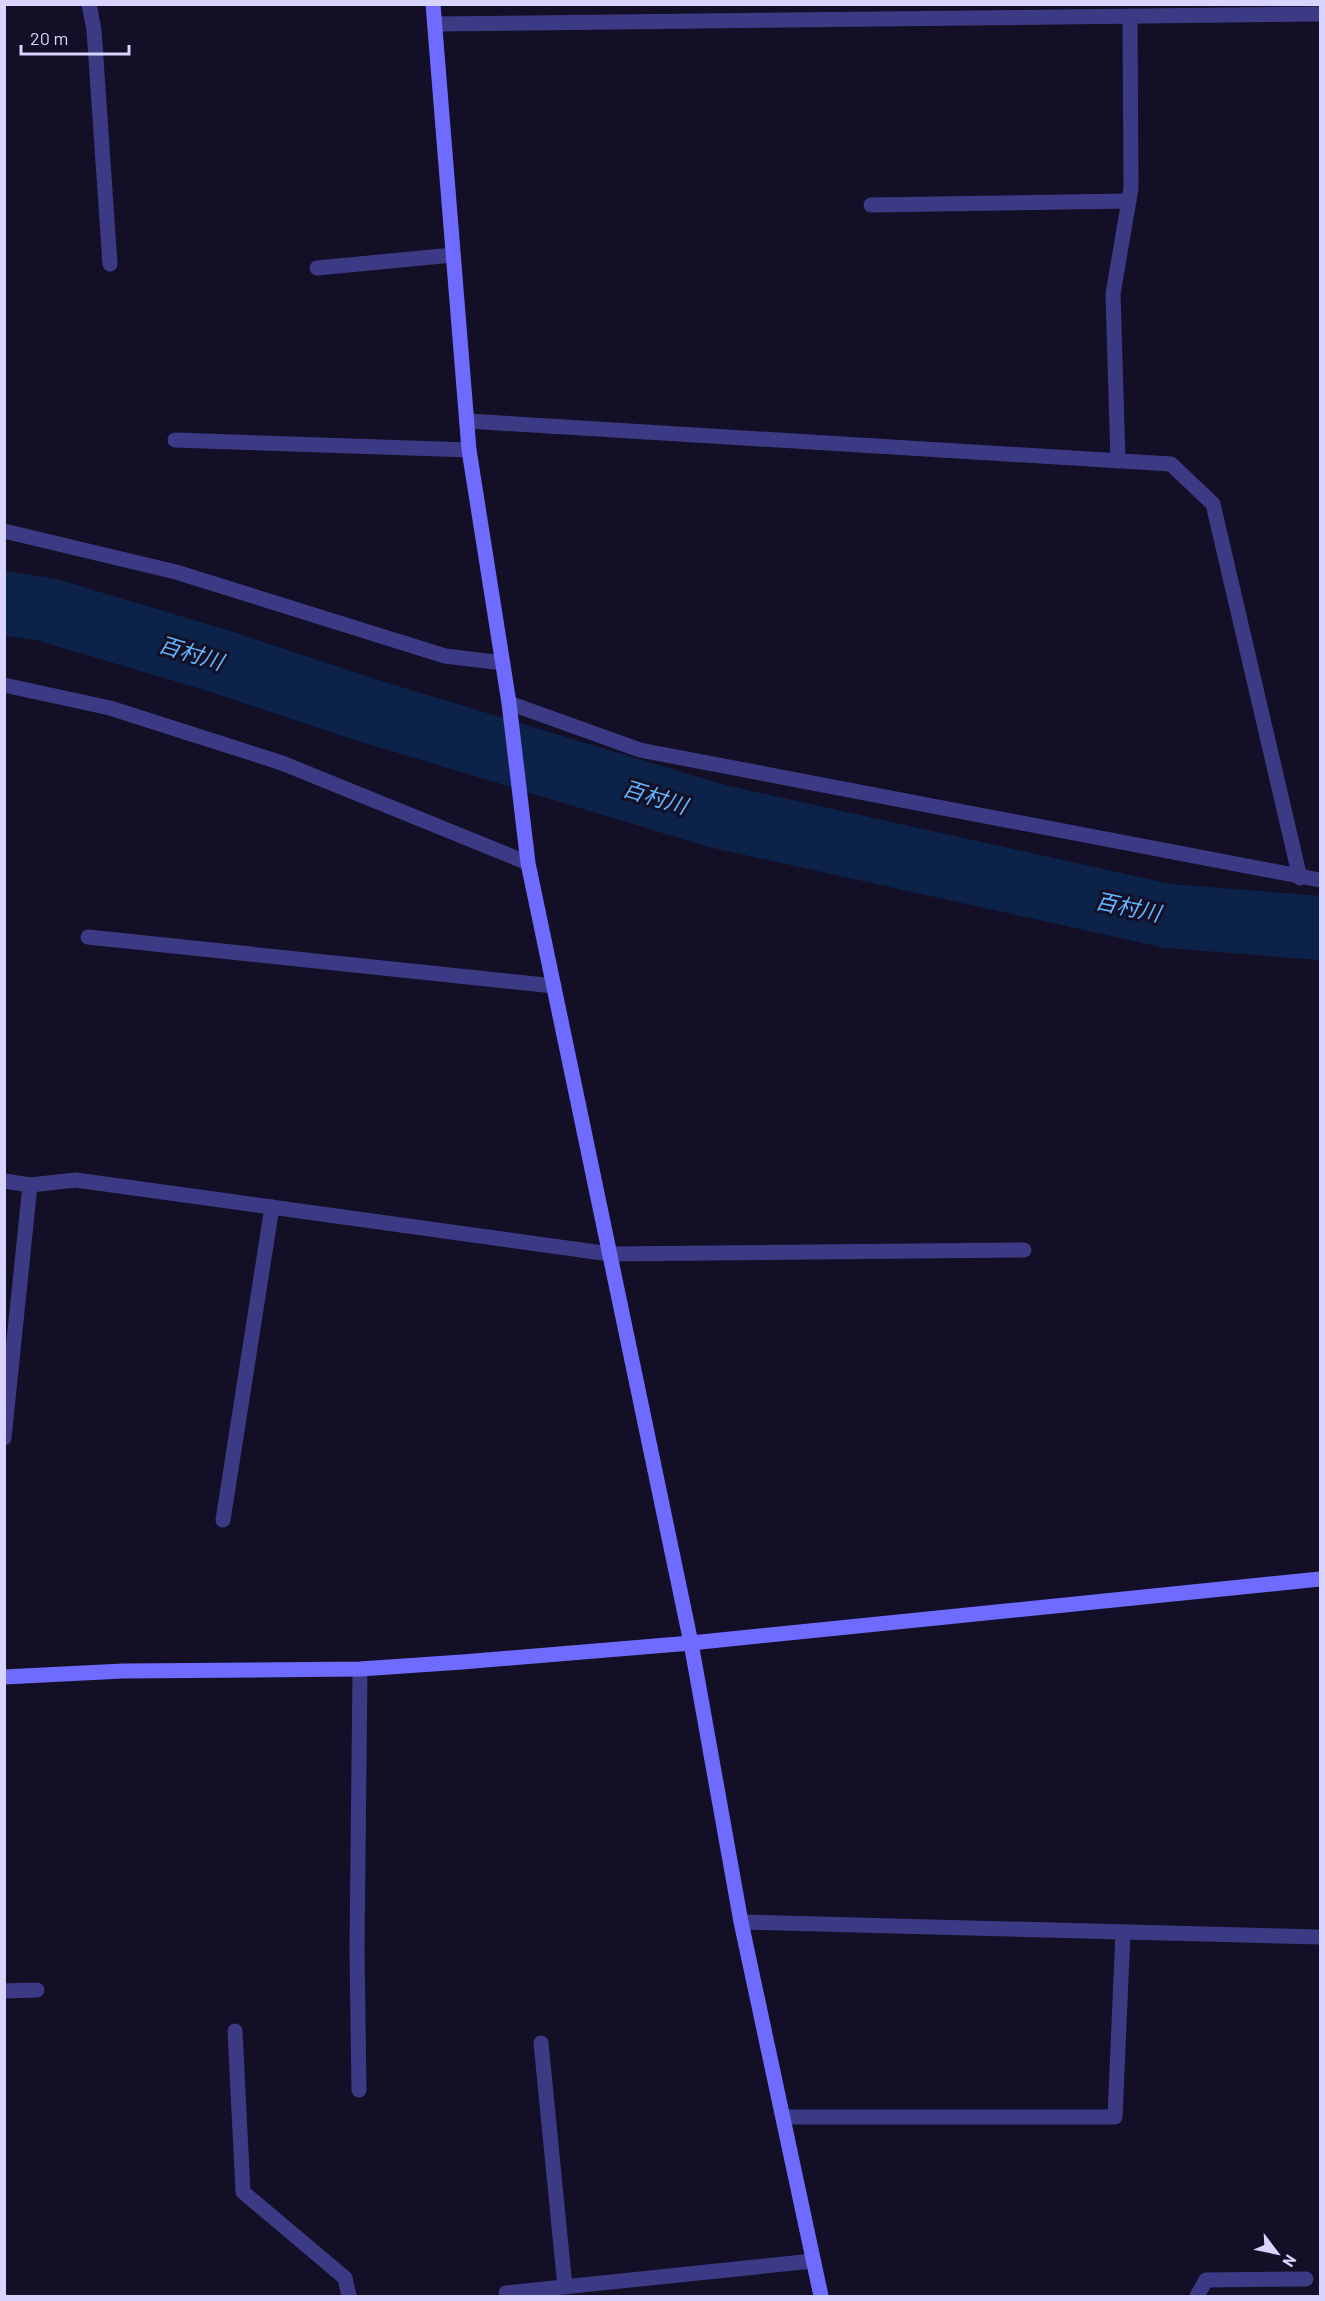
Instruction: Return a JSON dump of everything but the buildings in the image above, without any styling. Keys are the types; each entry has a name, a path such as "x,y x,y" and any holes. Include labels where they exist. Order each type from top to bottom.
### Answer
{"street":[{"path":"89,4 94,30 110,264"},
{"path":"433,4 469,450 503,663 528,863 691,1643 741,1922 821,2296"},
{"path":"435,24 1320,14"},
{"path":"1118,461 1113,294 1129,201 1131,16"},
{"path":"871,206 1129,201"},
{"path":"317,268 453,255"},
{"path":"467,421 1171,464 1213,504 1300,878"},
{"path":"175,440 469,450"},
{"path":"4,531 176,572 445,656 503,663"},
{"path":"4,685 110,708 282,763 528,863"},
{"path":"508,703 640,750 1320,880"},
{"path":"88,937 554,986"},
{"path":"4,1181 30,1185 76,1180 610,1254 1024,1250"},
{"path":"4,1438 30,1185"},
{"path":"223,1520 272,1207"},
{"path":"4,1677 123,1671 360,1670 691,1643 1320,1579"},
{"path":"359,2090 357,1950 360,1670"},
{"path":"741,1922 1320,1937"},
{"path":"783,2117 1115,2117 1123,1932"},
{"path":"4,1991 37,1990"},
{"path":"235,2031 243,2192 345,2278 349,2296"},
{"path":"541,2043 566,2287"},
{"path":"506,2293 566,2287 606,2290 813,2260"},
{"path":"1197,2296 1206,2280 1306,2279"}],"waterway":[{"name":"百村川","path":"4,603 48,610 219,661 373,712 717,816 1168,916 1320,928"}]}
